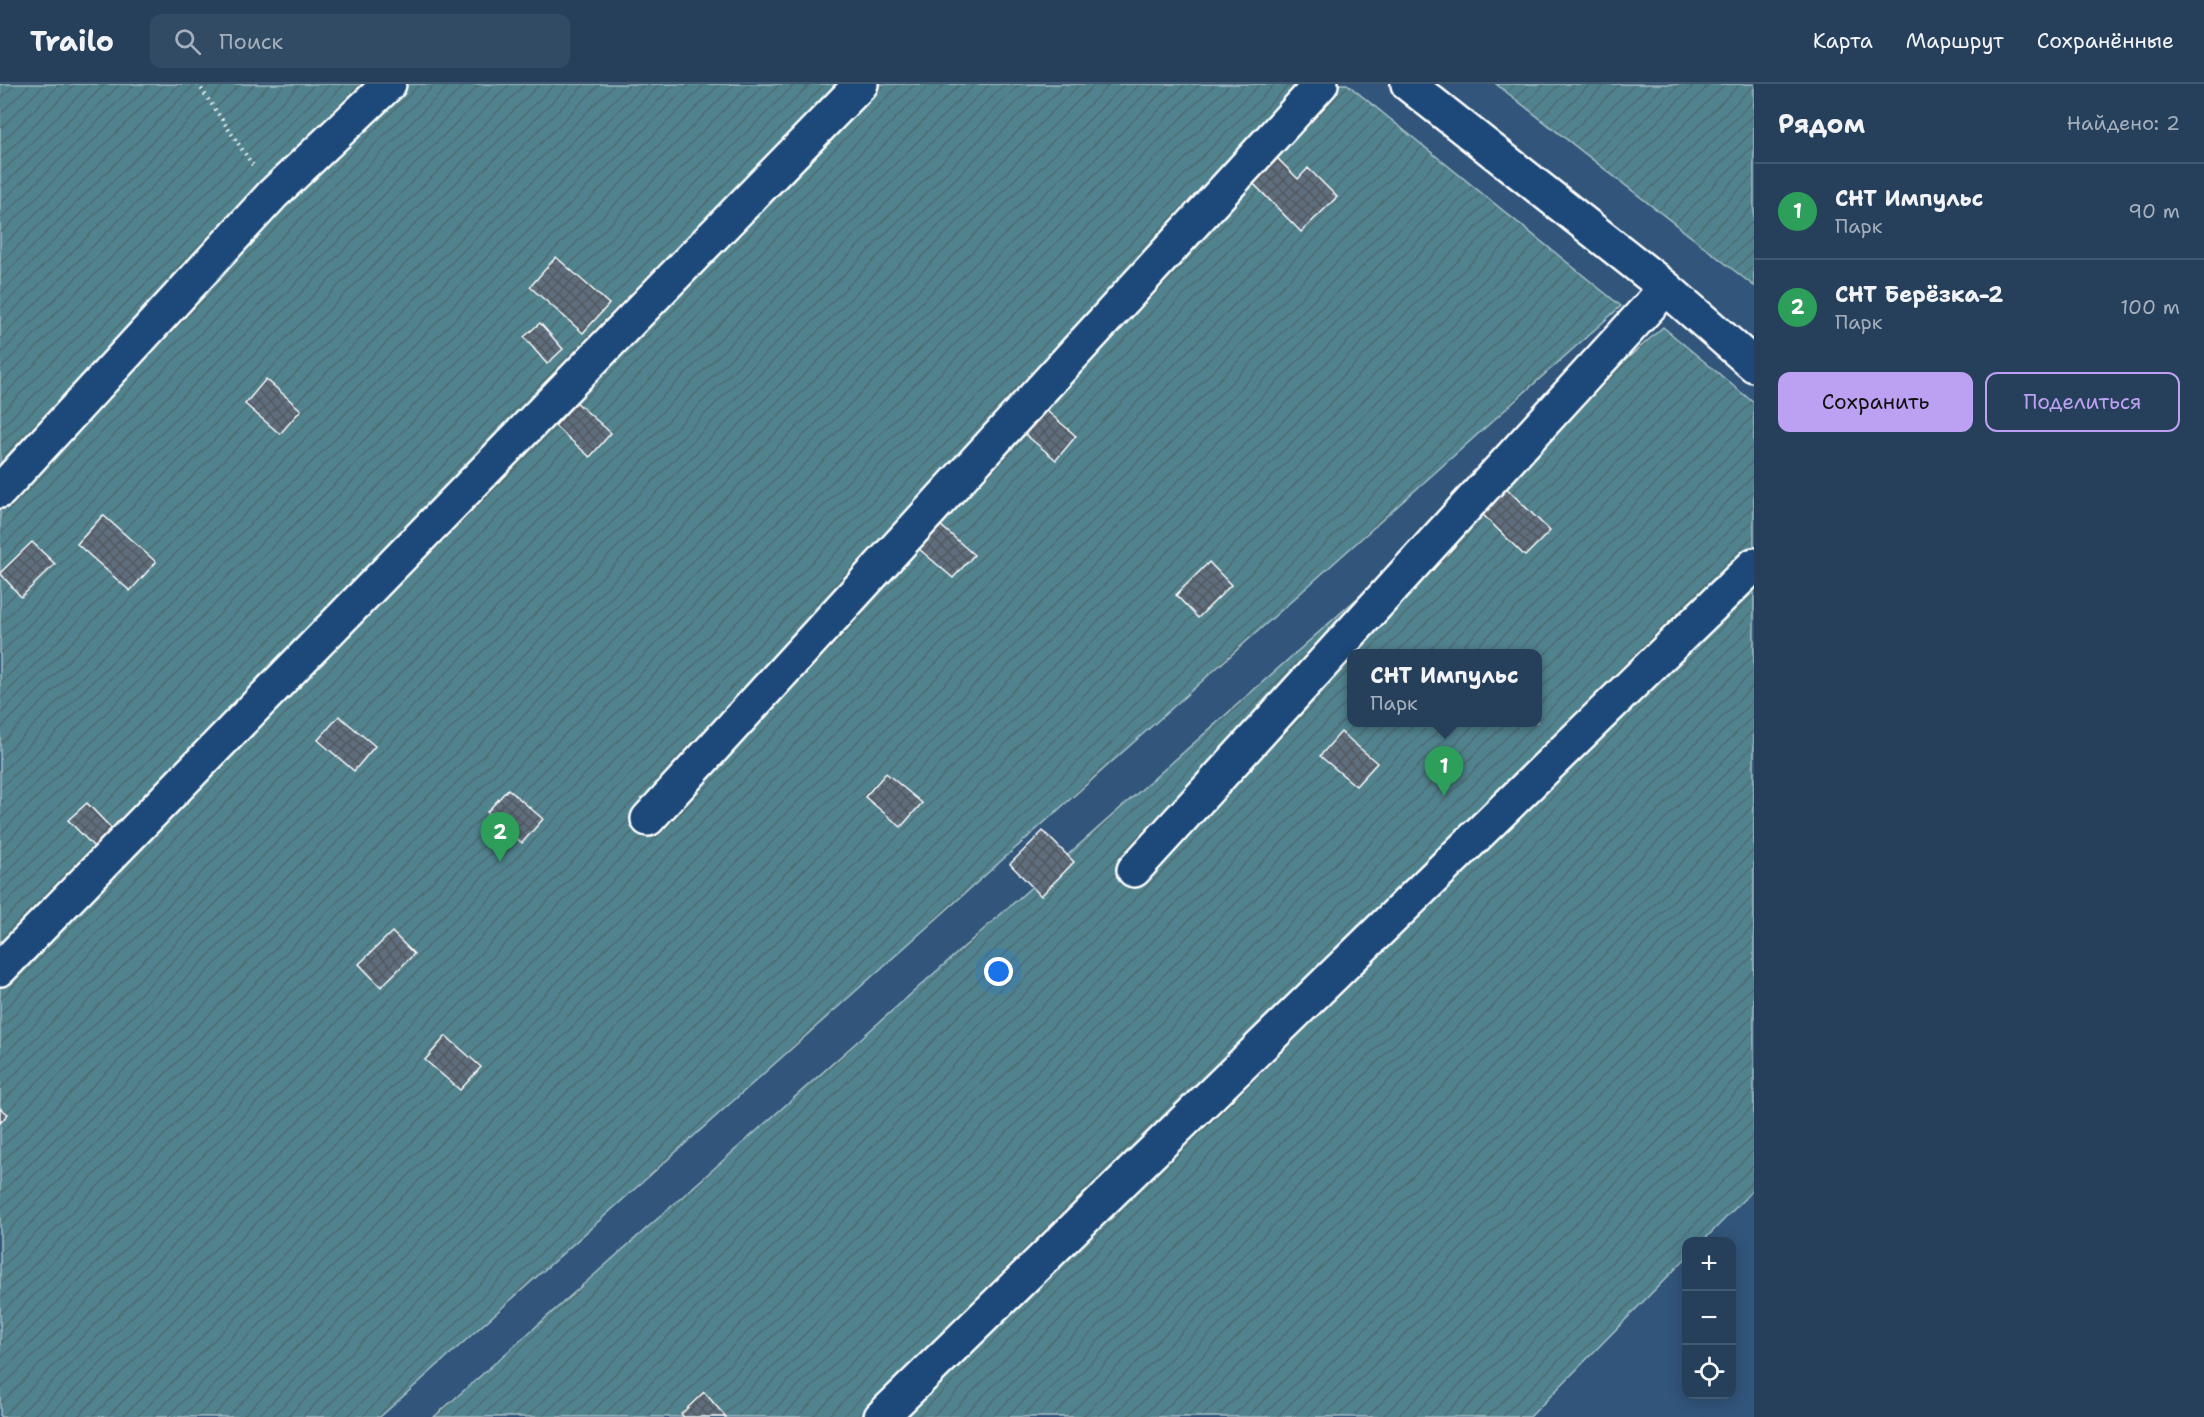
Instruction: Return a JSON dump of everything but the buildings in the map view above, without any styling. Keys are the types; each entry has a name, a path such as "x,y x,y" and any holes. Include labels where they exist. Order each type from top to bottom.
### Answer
{"lane":[{"path":"0,491 273,194 389,84"},
{"path":"0,969 861,84"},
{"path":"648,819 1321,84"},
{"path":"1408,84 1666,288 1754,364"},
{"path":"1134,870 1666,288"},
{"path":"881,1417 1754,565"}],"path":[{"path":"198,84 273,194"}],"green space":[{"path":"0,84 1347,84 1621,306 380,1417 0,1417"},
{"path":"1496,84 1754,84 1754,286"},
{"path":"1663,327 1754,403 1754,1189 1707,1237 1682,1237 1682,1262 1530,1417 434,1417"}],"place":[{"name":"СНТ Импульс","path":"1444,796"},
{"name":"СНТ Берёзка-2","path":"500,862"}]}
